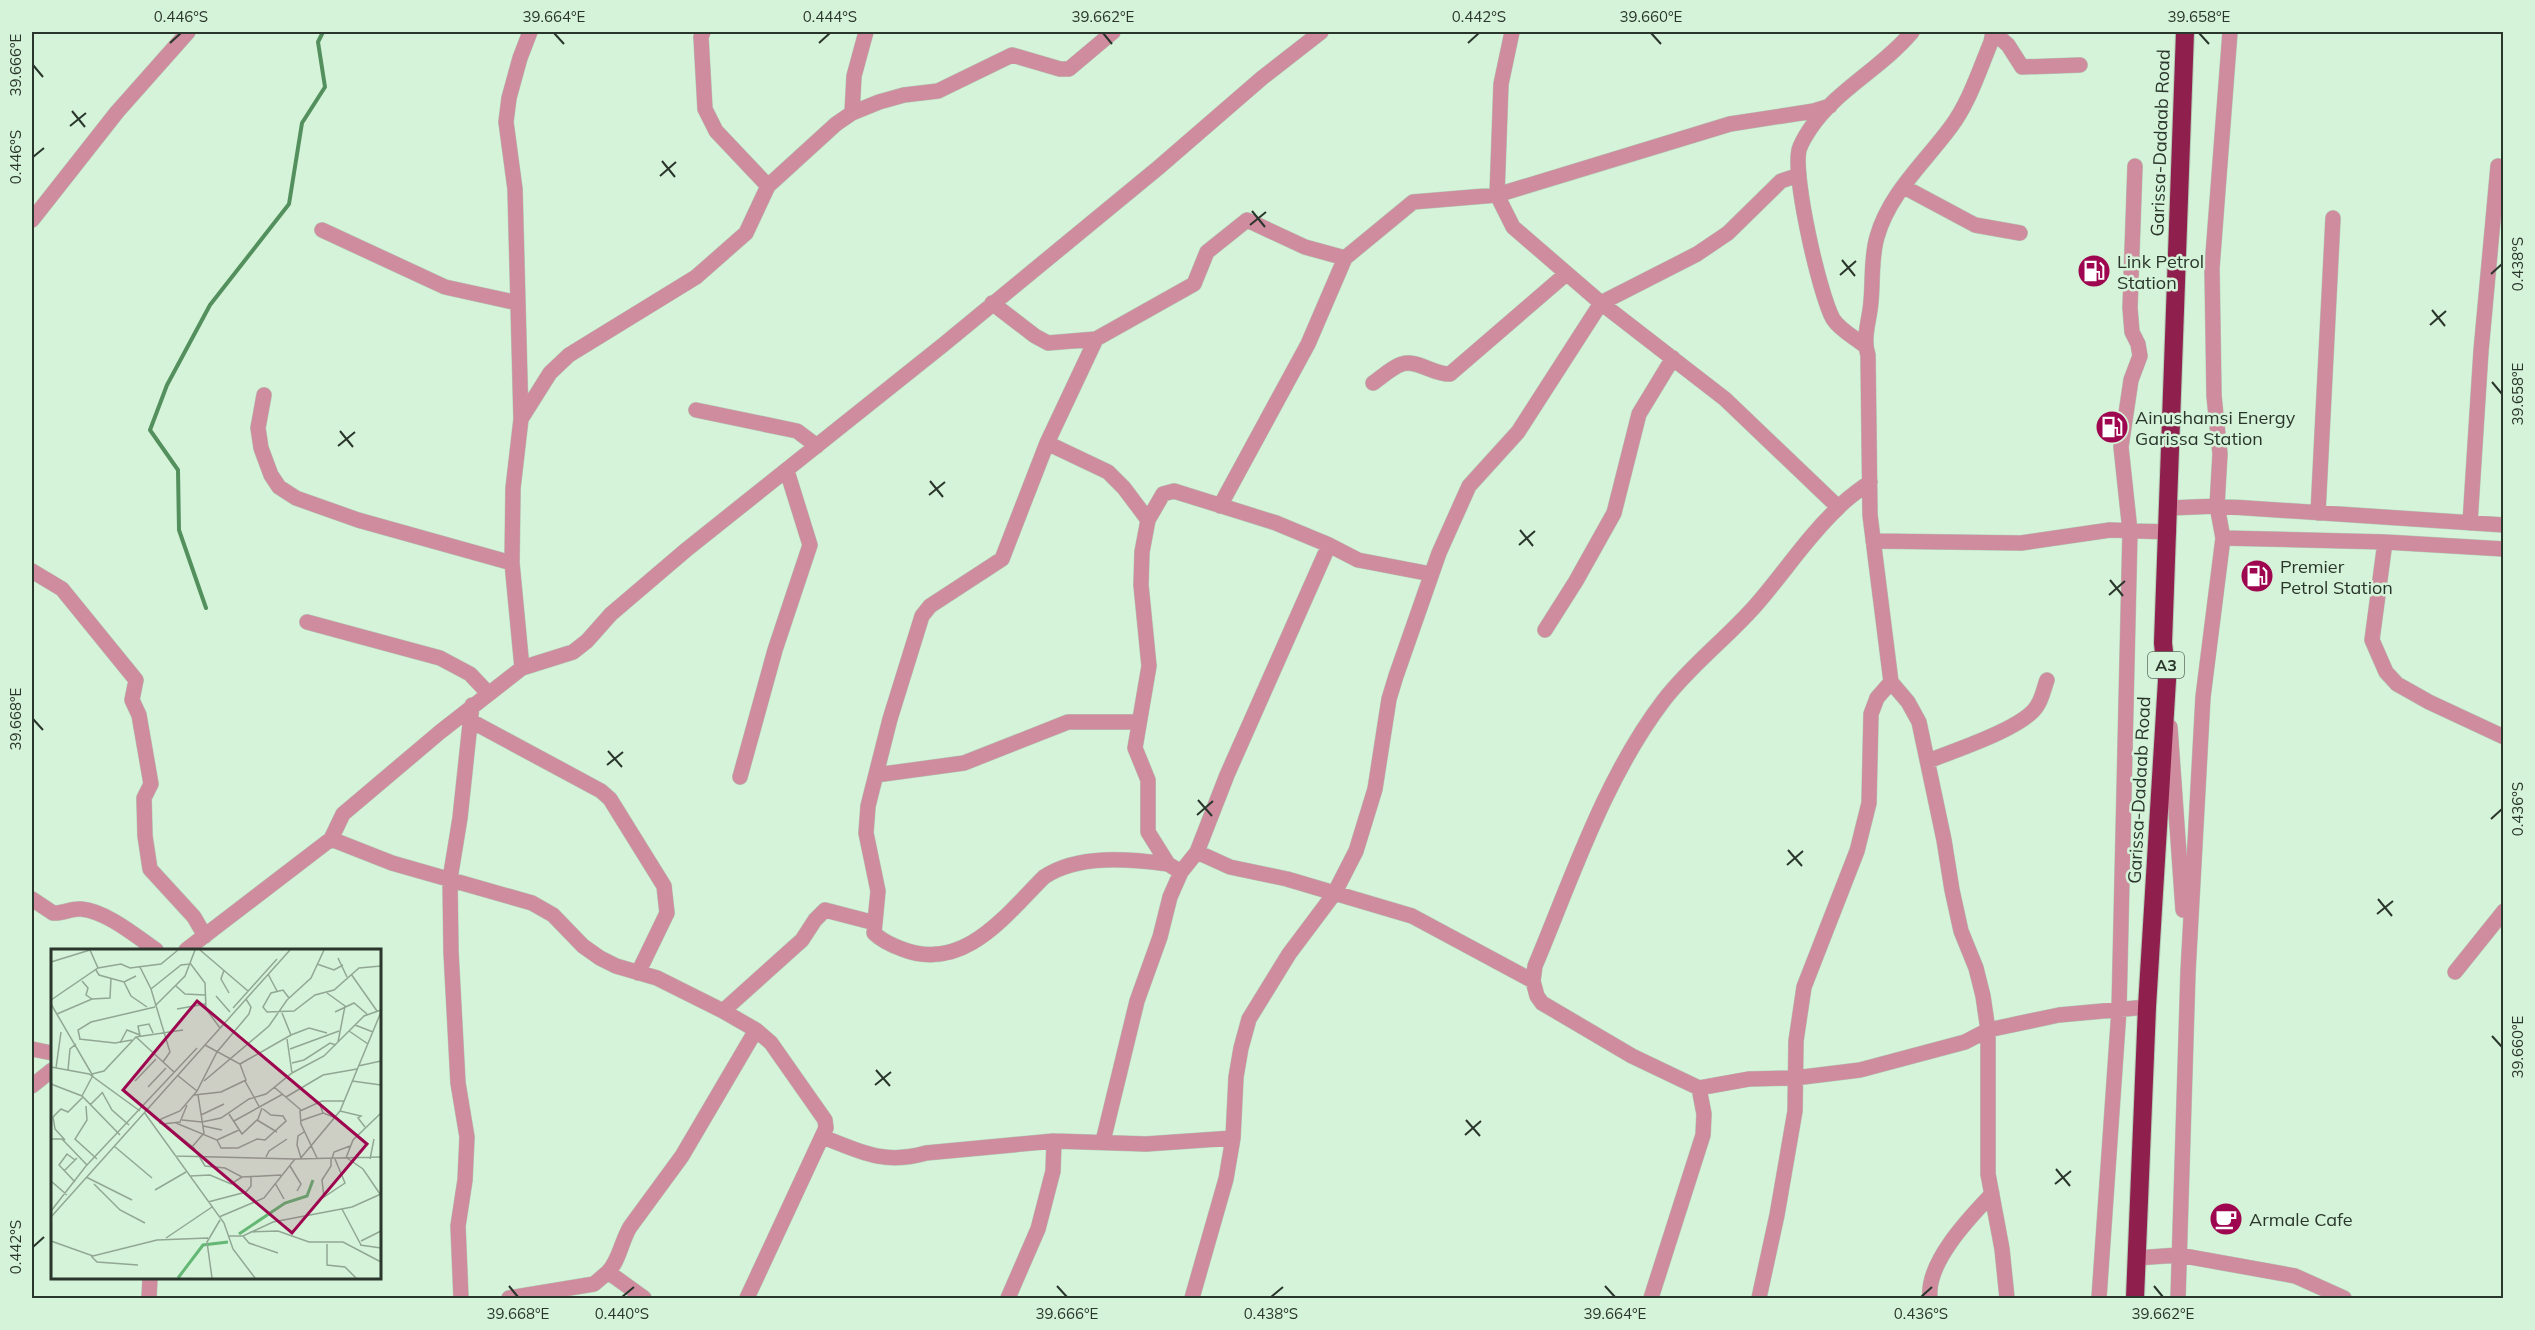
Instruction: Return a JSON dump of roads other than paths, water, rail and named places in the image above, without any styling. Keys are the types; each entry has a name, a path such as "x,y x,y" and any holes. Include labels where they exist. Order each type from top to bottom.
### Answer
{"highway":[{"name":"Garissa-Dadaab Road","path":"2135,1299 2147,1007 2167,680 2163,643 2169,532 2185,32"}],"street":[{"path":"32,220 117,112 188,32"},
{"path":"522,668 512,563 513,488 521,419 515,189 506,122 511,88 530,32"},
{"path":"703,32 701,37 705,109 716,131 768,186"},
{"path":"852,113 854,76 866,32"},
{"path":"521,419 550,373 569,356 696,277 746,233 768,186 852,113 904,95 938,91 1012,55 1060,69 1069,69 1113,32"},
{"path":"196,945 331,839 343,814 471,713 488,693 522,668 573,652 587,641 611,614 686,550 787,471 1321,32"},
{"path":"1512,32 1501,84 1497,195 1513,227 1600,303 1725,399 1838,507"},
{"path":"1864,345 1839,327 1833,318 1809,238 1799,175 1799,150 1810,129 1830,106 1912,32"},
{"path":"2007,1299 2002,1249 1988,1174 1988,1030 1978,977 1961,931 1919,722 1908,702 1891,682 1873,541 1868,355 1864,345 1871,304 1876,238 1892,204 1950,128 1965,103 1991,42 1993,32 2008,45 2022,67 2080,65"},
{"path":"2178,1299 2188,972 2203,697 2223,538 2217,506 2220,454 2214,396 2212,268 2230,32"},
{"path":"1220,506 1308,344 1345,258 1413,202 1497,195 1730,124 1814,111 1830,106"},
{"path":"2099,1299 2119,1010 2130,531 2121,447 2131,380 2140,356 2132,332 2130,309 2135,166"},
{"path":"2470,523 2480,362 2498,166"},
{"path":"1192,1299 1226,1179 1233,1138 1236,1077 1249,1019 1289,954 1334,894 1356,851 1371,809 1389,699 1431,574 1469,486 1518,432 1600,303 1697,254 1728,233 1781,181 1799,175"},
{"path":"1904,187 1975,225 2020,233"},
{"path":"2318,513 2333,218"},
{"path":"992,303 1035,336 1048,343 1096,339 1194,284 1207,252 1246,220 1305,247 1345,258"},
{"path":"322,230 445,287 518,303"},
{"path":"1373,383 1401,364 1410,363 1443,374 1450,374 1566,274"},
{"path":"1096,339 1047,443 1000,562 930,606 922,616 890,719 868,806 866,833 878,891 874,933 888,944 921,955 939,956 964,947 991,931 1044,877 1052,872 1086,862 1107,859 1175,868 1197,852 1227,775 1329,545"},
{"path":"1545,630 1576,581 1614,513 1639,414 1673,358"},
{"path":"264,395 258,428 261,448 271,475 279,487 296,498 358,520 512,563"},
{"path":"696,410 797,431 817,446"},
{"path":"1047,443 1108,472 1124,488 1148,520"},
{"path":"740,777 775,650 810,545 787,471"},
{"path":"1870,482 1838,507 1754,607 1685,673 1662,702 1634,745 1593,828 1535,966 1533,981 1537,996 1554,1011 1632,1056 1699,1088 1749,1079 1795,1078 1860,1070 1965,1042 1988,1030 2059,1015 2147,1007"},
{"path":"1103,1142 1137,1001 1160,937 1175,868 1146,827 1148,780 1135,748 1149,666 1141,585 1142,552 1148,520 1163,494 1174,491 1276,523 1358,560 1431,574"},
{"path":"2169,508 2217,506 2504,525"},
{"path":"1873,541 2020,543 2109,530 2169,532"},
{"path":"2223,538 2385,542 2504,549"},
{"path":"2385,542 2372,640 2386,672 2397,684 2429,702 2504,738"},
{"path":"32,571 62,589 136,680 132,700 139,715 151,784 144,798 145,836 150,869 194,917 196,945"},
{"path":"307,622 440,658 470,674 488,693"},
{"path":"1928,761 1992,735 2026,718 2037,707 2047,680"},
{"path":"2167,680 2188,972"},
{"path":"1759,1299 1777,1215 1795,1111 1796,1041 1804,987 1857,851 1869,803 1872,714 1876,698 1891,682"},
{"path":"461,1299 458,1226 465,1180 467,1137 458,1083 451,952 450,879 460,818 471,713"},
{"path":"471,713 601,791 610,799 663,886 667,913 638,973"},
{"path":"876,775 964,763 1068,722 1139,722"},
{"path":"331,839 392,863 532,903 553,915 583,946 600,958 616,966 657,978 723,1011 756,1030 771,1043 825,1120 826,1128 747,1299"},
{"path":"1197,852 1230,867 1271,874 1412,916 1533,981"},
{"path":"32,899 53,913 79,908 95,914 129,931 153,949"},
{"path":"723,1011 802,939 825,910 875,923"},
{"path":"2456,972 2504,911"},
{"path":"509,1299 594,1284 608,1272 619,1258 624,1237 630,1227 682,1156 756,1030"},
{"path":"32,1049 51,1053"},
{"path":"32,1086 51,1071"},
{"path":"1652,1299 1703,1135 1704,1114 1699,1088"},
{"path":"823,1137 869,1156 891,1159 909,1158 926,1153 1054,1141 1146,1144 1233,1138"},
{"path":"1008,1299 1038,1229 1053,1171 1054,1141"},
{"path":"1930,1299 1929,1287 1947,1248 1970,1217 1992,1194"},
{"path":"2136,1258 2179,1255 2295,1276 2344,1299"},
{"path":"608,1272 644,1299"},
{"path":"149,1299 150,1279"}],"waterway":[{"path":"206,608 179,530 178,470 150,430 167,385 210,305 289,204 302,123 325,87 318,42 323,32"}],"place":[{"name":"Link Petrol Station","path":"2094,271"},
{"name":"Ainushamsi Energy Garissa Station","path":"2112,427"},
{"name":"Premier Petrol Station","path":"2257,576"},
{"name":"Armale Cafe","path":"2226,1219"}]}
